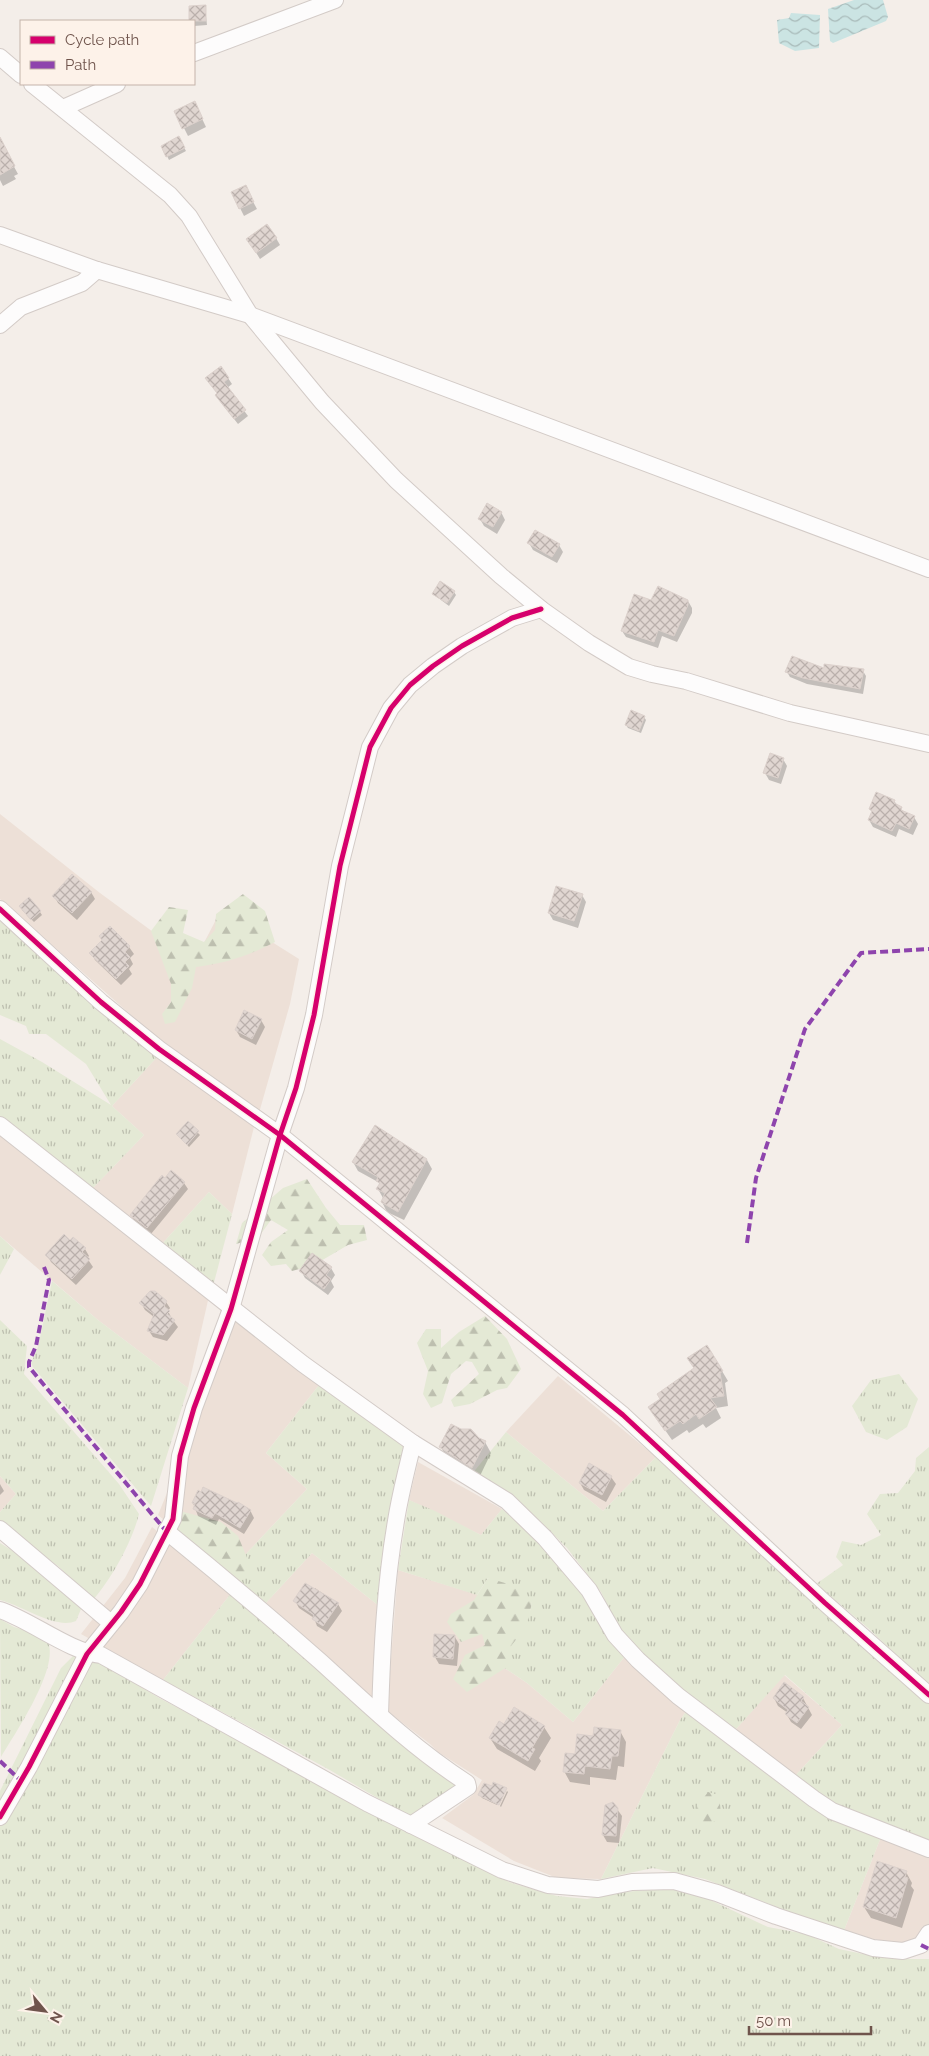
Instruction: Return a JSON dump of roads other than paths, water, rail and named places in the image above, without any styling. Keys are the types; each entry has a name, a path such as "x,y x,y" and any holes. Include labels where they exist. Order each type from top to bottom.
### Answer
{"street":[{"path":"195,53 336,0"},
{"path":"0,57 20,74"},
{"path":"33,85 170,195 189,216 250,315 322,402 396,480 501,576 542,609 589,643 629,667 686,681 790,713 929,744"},
{"path":"63,108 114,85"},
{"path":"0,235 97,270 250,315 929,569"},
{"path":"0,325 25,305 82,283 97,270"},
{"path":"0,1817 29,1767 87,1654 112,1624 140,1584 173,1518 180,1456 192,1416 231,1309 280,1135 296,1088 314,1015 340,866 370,747 379,727 391,708 410,685 433,666 462,646 512,618 542,609"},
{"path":"0,909 108,1008 174,1060 280,1135 623,1415 825,1603 929,1695"},
{"path":"0,1125 79,1186 231,1309 258,1327 310,1369 413,1443 508,1500 545,1538 589,1590 615,1635 638,1660 678,1696 826,1807 929,1850"},
{"path":"380,1715 384,1629 391,1558 396,1521 413,1443"},
{"path":"0,1529 112,1624"},
{"path":"166,1531 249,1598 380,1715 450,1772 467,1783 468,1787 458,1795 411,1825"},
{"path":"0,1610 17,1616 87,1654 101,1655 368,1803 502,1870 548,1885 598,1889 632,1882 674,1881 717,1893 776,1916 873,1948 903,1951 921,1945 929,1933"}],"water":[{"path":"854,0 883,0 888,17 886,21 833,43 830,41 828,9"},
{"path":"791,13 820,15 819,48 795,51 779,43 777,20 789,18"}]}
